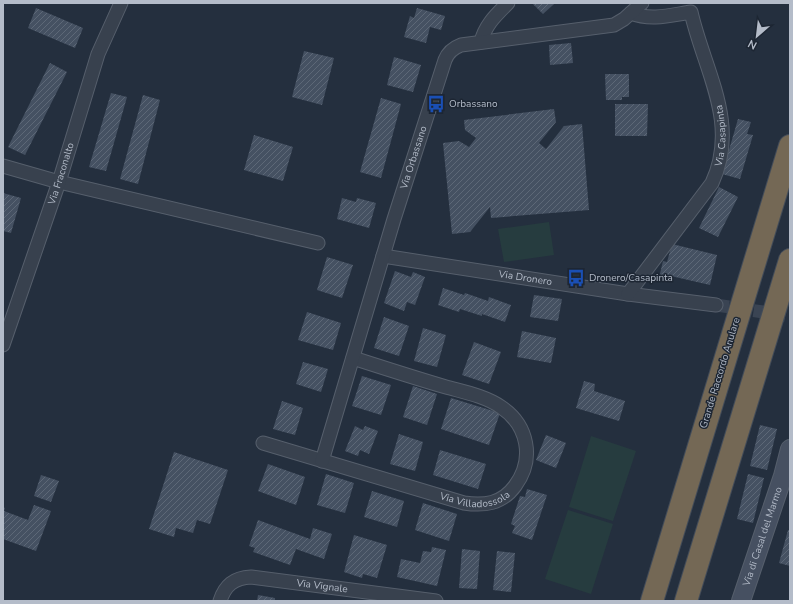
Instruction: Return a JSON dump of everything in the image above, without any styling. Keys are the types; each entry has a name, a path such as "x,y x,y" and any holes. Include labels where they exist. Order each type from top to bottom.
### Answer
{"highway":[{"name":"Grande Raccordo Anulare","path":"652,601 790,146"},
{"path":"686,601 790,260"}],"main road":[{"name":"Via di Casal del Marmo","path":"741,601 783,476 790,448"}],"street":[{"name":"Via Fraconalto","path":"3,345 59,182 80,108 98,54 121,3"},
{"path":"480,42 486,27 508,3"},
{"name":"Via Orbassano","path":"322,461 383,256 446,56 451,50 458,46 610,25 624,19 642,3"},
{"name":"Via Casapinta","path":"628,294 712,183 718,167 724,140 720,107 695,32 691,12 652,17 638,16 632,13"},
{"path":"3,166 59,182 318,243"},
{"name":"Via Dronero","path":"383,256 628,294 716,305"},
{"name":"Via Villadossola","path":"263,443 464,503 479,505 495,502 509,494 520,480 524,468 527,449 525,437 514,418 492,402 353,358"},
{"name":"Via Vignale","path":"220,601 230,584 239,578 258,578 391,598 436,601"}],"green space":[{"path":"549,222 554,255 504,262 498,229"},
{"path":"591,436 636,451 613,521 569,507"},
{"path":"568,510 613,524 591,594 545,579"}],"building":[{"path":"532,3 555,3 543,14"},
{"path":"36,8 83,28 75,48 28,28"},
{"path":"417,8 445,16 441,30 430,27 426,43 404,37 410,16 414,18"},
{"path":"571,43 573,63 550,65 549,45"},
{"path":"304,51 334,58 322,105 292,97"},
{"path":"394,57 421,65 413,92 387,85"},
{"path":"50,63 67,72 25,155 8,147"},
{"path":"605,74 629,74 629,97 622,97 622,100 606,100"},
{"path":"111,93 127,97 106,171 89,167"},
{"path":"143,95 160,100 138,184 120,179"},
{"path":"381,98 401,104 381,178 360,172"},
{"path":"615,104 648,104 647,136 615,136"},
{"path":"554,109 556,122 539,143 546,149 564,126 582,124 589,210 491,218 490,207 470,232 452,234 443,143 459,141 469,147 476,138 465,130 464,120"},
{"path":"738,119 751,122 747,134 753,135 740,179 722,174"},
{"path":"254,135 293,147 283,181 244,170"},
{"path":"719,187 738,197 718,237 699,228"},
{"path":"3,193 21,198 11,233 3,231"},
{"path":"342,198 356,202 357,198 376,203 369,228 337,219"},
{"path":"672,244 717,255 710,285 671,276 670,280 659,278 663,261 667,262"},
{"path":"327,257 353,265 342,298 317,290"},
{"path":"395,271 411,277 413,272 425,277 415,305 407,302 404,311 384,303"},
{"path":"443,288 464,295 465,293 488,301 489,297 511,305 505,322 482,314 482,316 460,309 459,312 438,305"},
{"path":"534,295 562,299 558,321 530,317"},
{"path":"307,312 341,323 333,350 298,340"},
{"path":"384,317 409,326 399,356 374,348"},
{"path":"423,328 446,335 437,367 414,361"},
{"path":"522,331 556,338 551,363 517,357"},
{"path":"474,342 501,352 489,384 462,375"},
{"path":"303,362 328,369 321,392 296,384"},
{"path":"362,376 391,385 381,415 352,406"},
{"path":"584,381 595,384 594,391 625,401 619,421 576,408"},
{"path":"413,386 437,394 427,425 403,417"},
{"path":"451,398 500,413 489,445 441,429"},
{"path":"282,401 303,408 295,435 273,429"},
{"path":"760,425 777,429 767,470 750,466"},
{"path":"355,426 363,430 365,426 378,431 369,454 360,450 358,456 345,451"},
{"path":"399,434 423,442 415,471 390,464"},
{"path":"546,435 566,443 556,468 536,460"},
{"path":"440,450 486,464 478,489 433,475"},
{"path":"174,452 228,470 210,524 197,520 193,533 176,528 174,537 149,529"},
{"path":"268,464 305,477 296,505 258,491"},
{"path":"326,474 354,483 345,513 317,505"},
{"path":"748,474 764,478 753,523 737,519"},
{"path":"41,475 59,481 51,502 34,496"},
{"path":"527,489 547,495 532,540 512,533 515,526 511,524 520,496 525,497"},
{"path":"372,491 404,501 397,527 364,517"},
{"path":"423,503 457,514 449,541 415,530"},
{"path":"34,505 51,511 36,551 3,539 3,507 5,508 4,511 28,520"},
{"path":"258,520 310,539 313,528 332,534 324,559 296,549 290,565 253,552 255,548 249,546"},
{"path":"788,530 790,530 790,566 779,563"},
{"path":"354,535 387,545 377,578 363,574 362,578 344,572"},
{"path":"432,547 446,550 437,586 397,577 401,559 420,563 423,551 431,552"},
{"path":"462,549 480,551 477,589 459,588"},
{"path":"497,551 515,553 511,592 493,590"},
{"path":"258,595 275,598 275,601 257,601"}],"tunnel":[{"path":"716,305 790,316"}],"place":[{"name":"Orbassano","path":"436,104"},
{"name":"Dronero/Casapinta","path":"576,278"}]}
